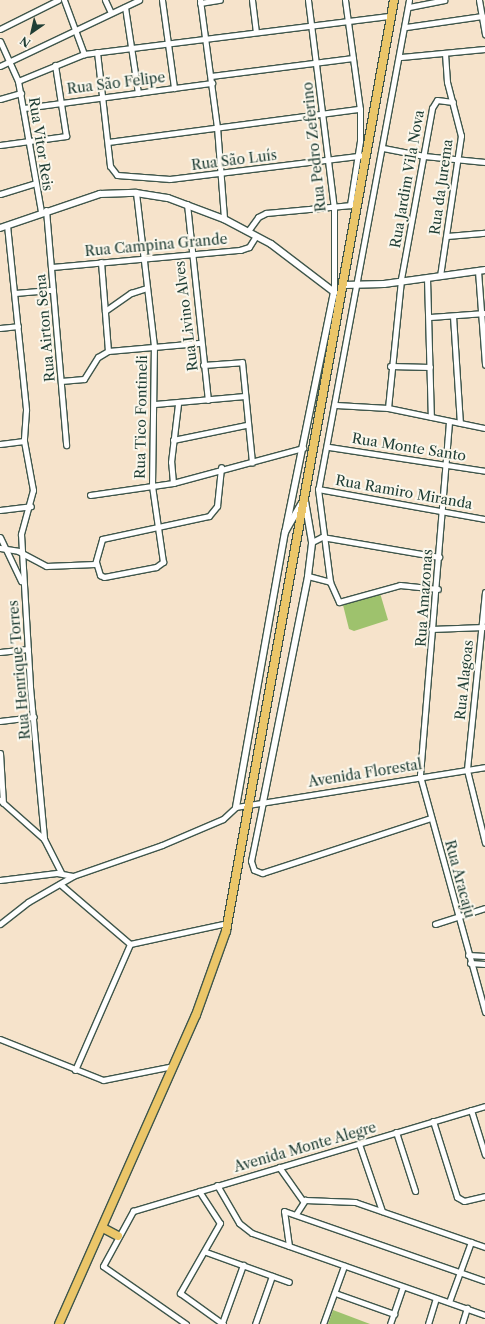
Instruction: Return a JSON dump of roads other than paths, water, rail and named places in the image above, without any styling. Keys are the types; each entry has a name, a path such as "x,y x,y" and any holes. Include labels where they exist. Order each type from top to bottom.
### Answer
{"highway":[{"path":"59,1324 103,1228 203,999 227,923 250,805 344,285 354,204 362,156 394,0"},
{"path":"103,1228 118,1236"}],"street":[{"path":"0,29 58,0"},
{"path":"64,0 77,31 84,54"},
{"path":"105,0 111,13"},
{"path":"0,66 10,63 139,0"},
{"path":"162,0 174,88"},
{"path":"220,0 200,1 217,127 222,174 224,219"},
{"path":"252,0 256,32"},
{"name":"Rua Pedro Zeferino","path":"308,0 324,115 334,208 334,292"},
{"path":"346,0 360,109 362,156"},
{"path":"409,0 401,57 357,283 328,447 318,490 322,537 330,582 339,602 400,585 438,589"},
{"path":"409,7 444,0"},
{"path":"479,0 485,34"},
{"path":"125,7 133,48 138,92"},
{"path":"18,81 84,54 312,25 348,19 391,16"},
{"path":"406,27 482,16"},
{"name":"Rua Vitor Reis","path":"0,41 18,81 24,108 35,184 43,210"},
{"path":"401,57 445,55 485,49"},
{"path":"97,52 108,142 217,127 324,115 360,109"},
{"name":"Rua da Jurema","path":"440,276 460,159 461,125 453,102 445,55"},
{"path":"211,76 317,64 353,58"},
{"path":"0,145 28,140 62,139 68,134 55,65"},
{"name":"Rua São Felipe","path":"24,108 212,83"},
{"path":"0,99 21,93"},
{"name":"Rua Jardim Vila Nova","path":"388,408 390,366 401,279 433,105 437,100 453,102"},
{"name":"Rua São Luís","path":"108,142 110,166 115,174 140,180 222,174 362,156"},
{"path":"383,148 424,156 485,162"},
{"path":"0,194 35,184"},
{"path":"0,228 43,210 95,195 136,193 186,204 224,219 248,231 341,296"},
{"name":"Rua Tico Fontineli","path":"96,562 100,575 104,577 160,566 163,558 156,527 152,486 155,404 154,346 136,193"},
{"name":"Rua Livino Alves","path":"186,204 199,343 208,400"},
{"path":"248,231 258,217 266,213 334,208 354,204"},
{"name":"Rua Airton Sena","path":"43,210 52,267 66,444"},
{"name":"Rua Henrique Torres","path":"7,225 15,293 26,416 24,441 33,490 31,506 22,527 24,554 22,582 44,839 61,874"},
{"path":"447,236 485,233"},
{"name":"Rua Campina Grande","path":"52,267 144,257 244,249 256,236"},
{"path":"101,262 108,351"},
{"path":"344,285 357,283 384,284 401,279 427,278 485,270"},
{"path":"478,271 485,365"},
{"path":"427,278 430,317 431,417"},
{"path":"105,311 131,293 146,288"},
{"path":"15,293 53,290"},
{"path":"0,924 23,905 73,876 162,845 224,819 236,807 285,532 334,292"},
{"path":"430,317 482,313"},
{"path":"453,316 460,423"},
{"path":"0,328 18,326"},
{"path":"61,381 84,380 98,357 108,351 199,343"},
{"path":"203,365 242,362 246,426 252,463"},
{"path":"390,366 430,367"},
{"path":"155,404 178,404 245,396"},
{"path":"173,483 173,440 178,404"},
{"path":"336,405 388,408 449,422 485,428"},
{"name":"Rua Amazonas","path":"420,776 432,664 431,629 438,589 444,463 449,422"},
{"path":"173,440 246,426"},
{"path":"0,444 24,441"},
{"name":"Rua Monte Santo","path":"328,447 444,463 485,471"},
{"path":"90,495 173,483 221,468 236,468 303,448"},
{"path":"2,548 24,554 46,566 96,562 102,539 212,514 219,497 221,468"},
{"name":"Rua Ramiro Miranda","path":"318,490 442,510 485,519"},
{"path":"285,532 305,497"},
{"path":"305,497 312,542 308,576 251,861 254,870 262,873 430,818"},
{"path":"0,510 31,506"},
{"path":"0,537 2,548 22,582"},
{"path":"312,542 322,537 439,557"},
{"path":"308,576 330,582"},
{"name":"Rua Alagoas","path":"485,592 483,627 467,770 485,843"},
{"path":"431,629 483,627"},
{"path":"0,652 28,649"},
{"path":"0,721 34,717"},
{"path":"0,753 1,801 44,839"},
{"name":"Avenida Florestal","path":"236,807 420,776 485,767"},
{"name":"Rua Aracaju","path":"420,776 430,818 485,1012"},
{"path":"0,880 61,874 73,876"},
{"path":"60,884 130,944"},
{"path":"435,924 485,908"},
{"path":"130,944 227,923"},
{"path":"75,1070 130,944"},
{"path":"468,955 485,956"},
{"path":"470,963 485,964"},
{"path":"0,1039 75,1070 108,1080 173,1066"},
{"name":"Avenida Monte Alegre","path":"118,1236 133,1211 485,1106"},
{"path":"471,1110 485,1155"},
{"path":"433,1121 458,1197 464,1201 485,1196"},
{"path":"396,1132 415,1191"},
{"path":"359,1144 382,1211"},
{"path":"279,1167 302,1201"},
{"path":"217,1185 242,1226 289,1246 485,1315"},
{"path":"199,1191 220,1223 206,1252 180,1293 223,1324 243,1265"},
{"path":"302,1201 347,1201 382,1211 485,1247"},
{"path":"296,1214 302,1201"},
{"path":"289,1246 282,1214 284,1211 485,1281"},
{"path":"118,1236 103,1266 186,1324"},
{"path":"449,1302 471,1242"},
{"path":"206,1252 289,1282"},
{"path":"324,1324 344,1266"},
{"path":"255,1324 272,1276"},
{"path":"390,1324 403,1287"},
{"path":"335,1293 394,1314"},
{"path":"428,1324 436,1298"},
{"path":"462,1324 467,1308"}]}
